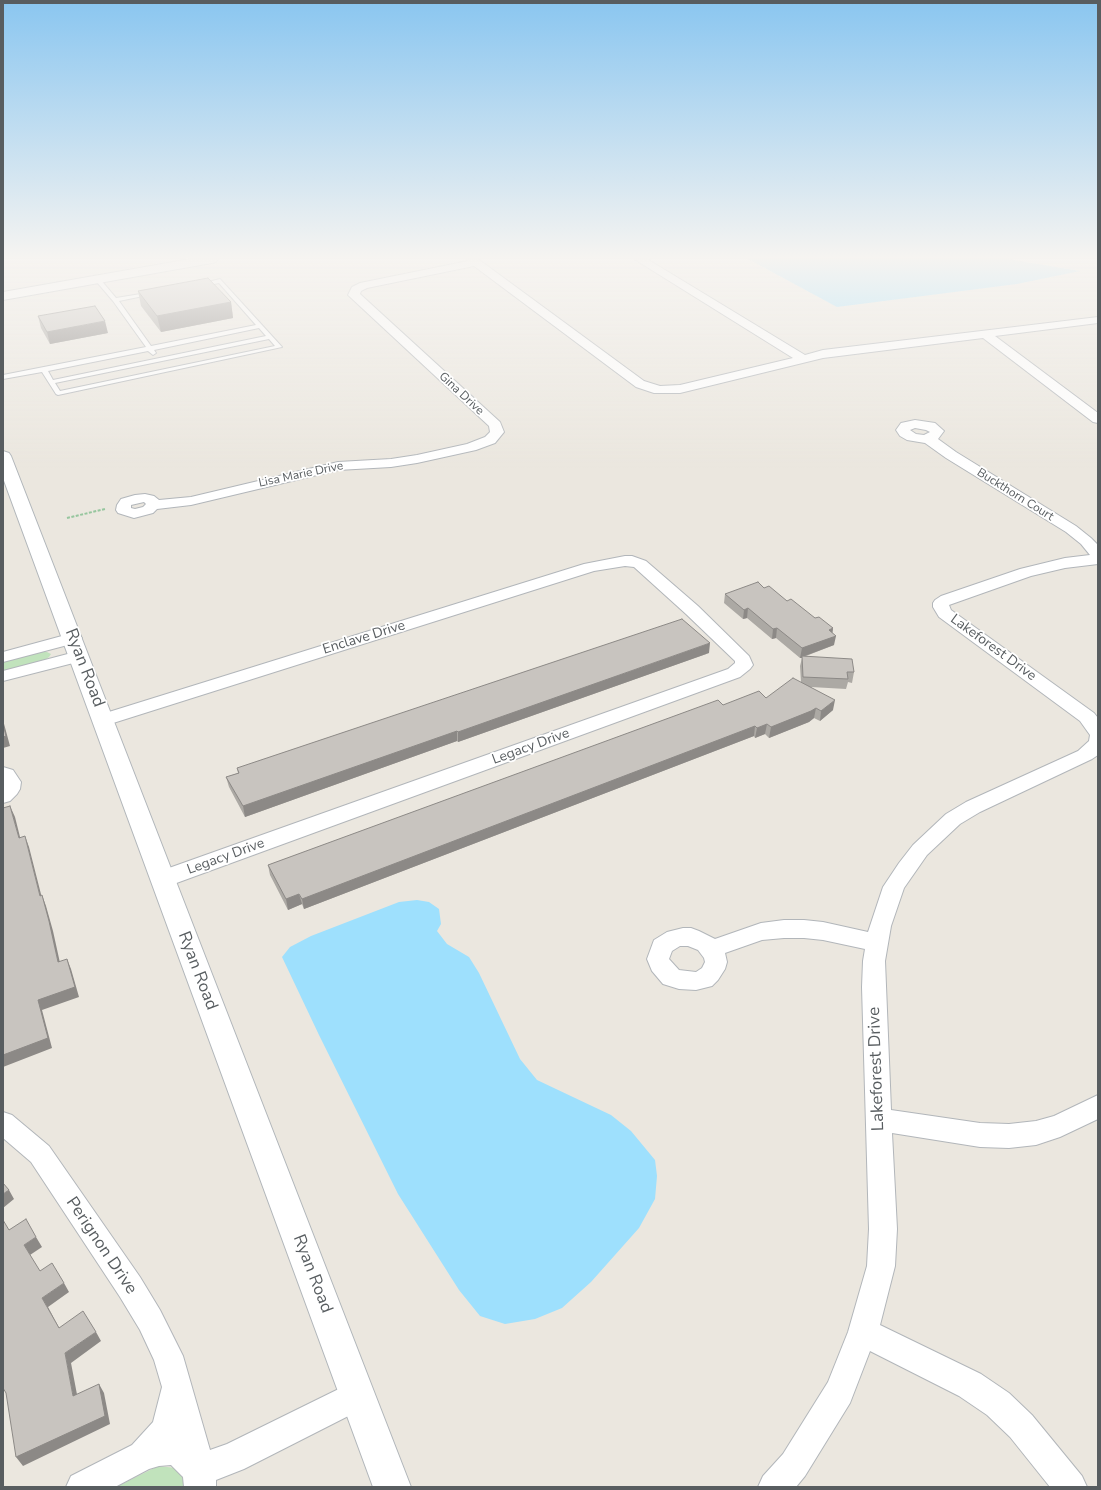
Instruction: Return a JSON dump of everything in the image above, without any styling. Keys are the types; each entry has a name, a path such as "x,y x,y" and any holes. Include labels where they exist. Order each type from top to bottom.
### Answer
{"main road":[{"name":"Ryan Road","path":"3,456 392,1487"}],"street":[{"name":"Gina Drive","path":"391,329 495,425 497,432 495,437"},
{"path":"565,329 640,384 659,390 680,389 803,359 834,353 1029,329"},
{"path":"753,329 803,359"},
{"path":"985,334 1098,418"},
{"name":"Lisa Marie Drive","path":"153,506 191,501 338,466 391,463 417,459 482,444 495,437"},
{"name":"Buckthorn Court","path":"929,439 951,455 1075,532 1086,541 1098,555"},
{"name":"Lakeforest Drive","path":"1098,559 1065,563 1026,572 946,599 942,603 941,607 945,613 1087,717 1094,725 1098,733"},
{"name":"Enclave Drive","path":"103,720 590,567 608,562 625,561"},
{"name":"Legacy Drive","path":"163,879 734,674 740,670 744,665 740,655 640,564 632,561 625,561"},
{"path":"3,656 76,647"},
{"path":"3,676 76,647"},
{"name":"Lakeforest Drive","path":"774,1487 794,1465 839,1392 863,1332 880,1266 883,1229 874,987 876,943 894,887 910,862 935,835 953,819 973,806 1085,755 1093,749 1098,741 1098,737"},
{"path":"3,774 6,775 11,782 10,789 3,796"},
{"path":"712,949 761,932 784,929 823,931 876,943"},
{"path":"879,1120 980,1135 1009,1136 1036,1133 1060,1126 1098,1106"},
{"name":"Perignon Drive","path":"3,1123 40,1154 130,1287 150,1320 168,1356 177,1385 199,1479"},
{"path":"863,1332 970,1385 998,1404 1021,1426 1071,1487"},
{"name":"Perignon Drive","path":"142,1456 165,1432 172,1411 177,1385"},
{"path":"199,1479 233,1458 357,1395"},
{"name":"Perignon Drive","path":"82,1487 142,1456 158,1450 174,1449 186,1456 199,1479"}],"lane":[{"path":"135,329 149,349 167,370"},
{"path":"3,377 249,329"},
{"path":"44,370 58,393 279,347 263,329"},
{"path":"51,382 270,337"}],"path":[{"path":"67,518 105,509"}],"green space":[{"path":"42,652 51,654 45,660 3,671 3,662"},
{"path":"158,1466 176,1468 185,1481 184,1487 116,1487"}],"water":[{"path":"417,900 429,902 439,909 441,924 437,931 447,944 469,957 479,973 520,1059 537,1080 611,1115 631,1131 655,1160 657,1176 655,1199 639,1228 591,1282 562,1308 535,1319 505,1324 480,1316 459,1290 398,1194 282,957 290,947 311,936 399,902"}],"building":[{"path":"45,329 65,329 47,332"},
{"path":"758,582 764,588 769,586 787,601 791,599 815,618 819,617 833,628 829,630 836,636 802,648 777,628 773,629 748,608 744,610 725,594"},
{"path":"682,619 710,643 243,806 226,777 239,773 237,768"},
{"path":"802,656 852,659 854,672 847,672 848,679 803,677"},
{"path":"793,678 835,700 821,711 816,708 771,727 767,724 757,728 755,726 302,899 299,894 286,899 268,865 718,700 723,705 759,691 766,698"},
{"path":"3,724 6,736 3,737"},
{"path":"10,806 19,838 25,836 40,896 42,895 49,921 58,962 67,959 75,987 38,1000 48,1038 3,1055 3,808"},
{"path":"3,1183 9,1190 3,1194"},
{"path":"26,1219 36,1237 24,1245 40,1271 52,1263 64,1283 42,1298 59,1328 83,1311 96,1332 65,1353 73,1396 99,1384 105,1416 16,1457 6,1393 3,1388 3,1220 9,1230"}]}
